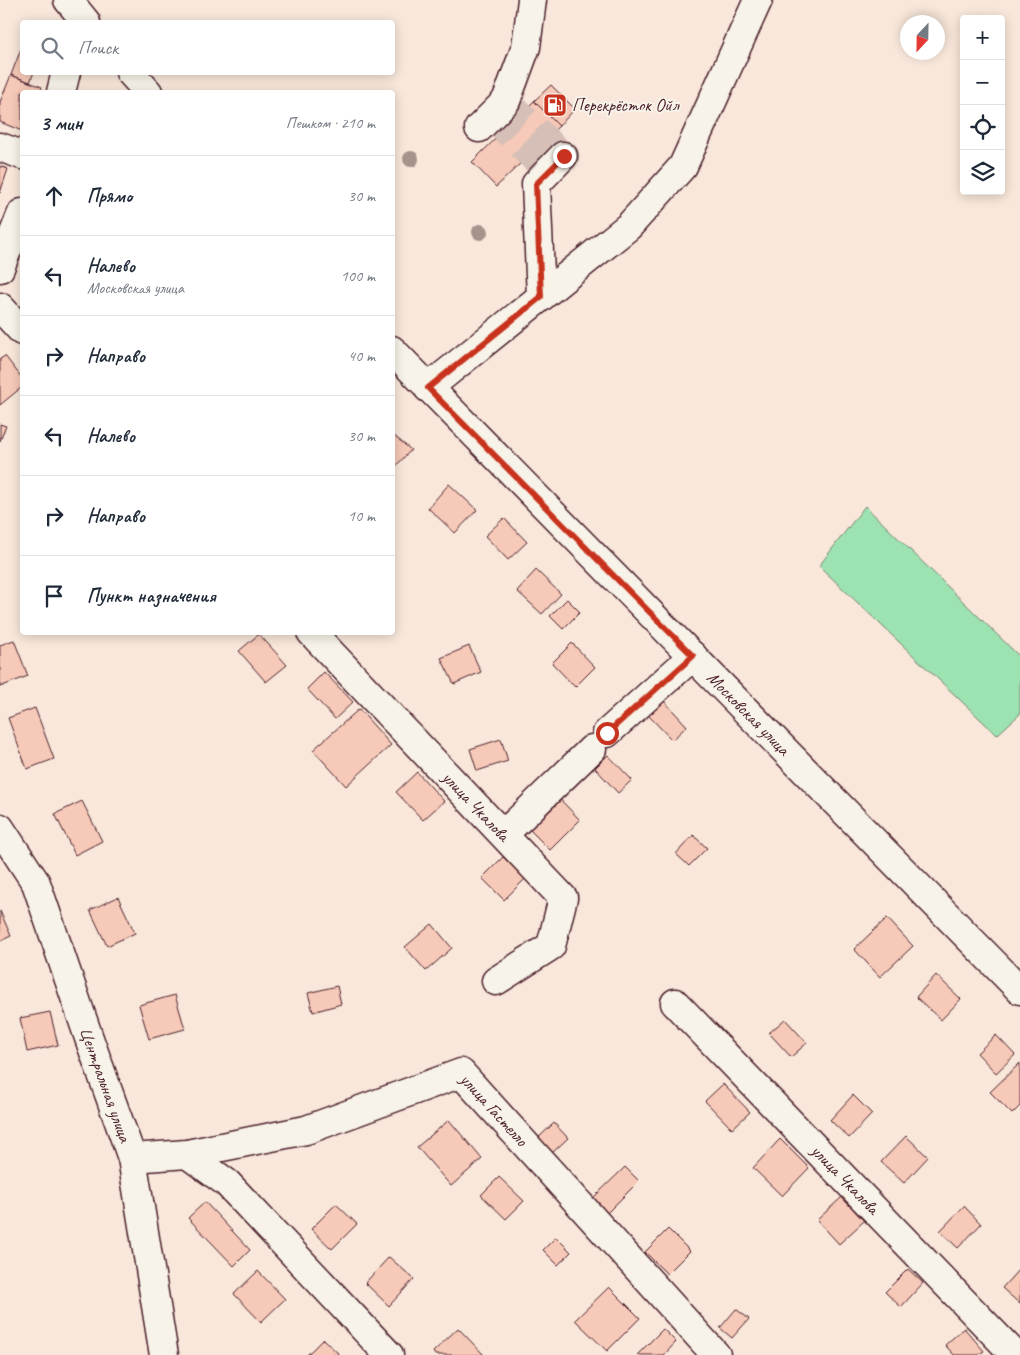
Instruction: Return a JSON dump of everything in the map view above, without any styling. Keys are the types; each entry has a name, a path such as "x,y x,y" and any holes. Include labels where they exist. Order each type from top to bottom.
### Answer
{"street":[{"path":"479,128 506,101 526,47 532,0"},
{"path":"428,388 629,226 683,166 752,2"},
{"path":"62,90 65,75"},
{"path":"133,75 146,90"},
{"path":"0,147 20,154"},
{"path":"541,297 536,184 564,156"},
{"path":"0,268 20,218"},
{"path":"0,307 20,329"},
{"name":"Московская улица","path":"395,353 1020,990"},
{"name":"улица Чкалова","path":"314,635 563,898 551,946 496,981"},
{"path":"504,834 599,741 693,656"},
{"name":"Центральная улица","path":"0,828 36,883 132,1158 164,1355"},
{"name":"улица Чкалова","path":"675,1003 1015,1355"},
{"name":"улица Гастелло","path":"132,1158 187,1154 306,1130 461,1073 716,1355"},
{"path":"187,1154 227,1182 389,1355"}],"green space":[{"path":"865,506 1020,657 1020,714 997,735 819,566"}],"building":[{"path":"20,52 20,75 33,75 30,82 11,75"},
{"path":"11,75 42,87 41,90 20,90 20,130 0,122 0,102"},
{"path":"551,85 575,109 559,126 534,101"},
{"path":"534,101 559,126 496,187 472,162"},
{"path":"0,166 8,169 0,193"},
{"path":"5,356 20,375 20,389 0,405 0,359"},
{"path":"0,424 6,426 0,441"},
{"path":"395,437 411,450 395,467"},
{"path":"449,484 477,510 455,533 428,508"},
{"path":"504,518 527,542 508,560 485,536"},
{"path":"536,570 561,594 542,614 517,591"},
{"path":"567,599 580,612 563,629 550,616"},
{"path":"260,635 287,665 266,682 239,651"},
{"path":"14,640 28,676 0,687 0,645"},
{"path":"572,643 595,667 575,687 552,663"},
{"path":"469,646 481,672 454,684 441,658"},
{"path":"324,672 353,702 335,719 307,689"},
{"path":"664,701 687,726 672,740 648,715"},
{"path":"35,708 54,759 27,769 8,718"},
{"path":"359,709 391,745 346,786 313,750"},
{"path":"501,739 508,761 477,771 470,749"},
{"path":"608,755 632,780 618,793 595,768"},
{"path":"417,772 444,801 423,820 396,792"},
{"path":"554,793 580,820 550,850 524,824"},
{"path":"82,801 102,841 75,855 55,814"},
{"path":"693,835 707,848 689,866 676,854"},
{"path":"503,857 525,879 504,900 482,878"},
{"path":"118,897 135,933 107,946 90,910"},
{"path":"0,911 11,936 0,941"},
{"path":"887,918 913,946 880,977 854,949"},
{"path":"432,924 452,948 426,971 405,947"},
{"path":"936,975 961,999 941,1020 916,997"},
{"path":"337,986 341,1004 313,1012 308,993"},
{"path":"175,995 185,1029 149,1039 139,1005"},
{"path":"50,1012 58,1045 27,1052 20,1018"},
{"path":"785,1019 807,1043 791,1057 769,1033"},
{"path":"996,1035 1015,1055 996,1073 977,1053"},
{"path":"1020,1063 1020,1106 1012,1114 990,1092"},
{"path":"723,1084 750,1112 732,1129 705,1101"},
{"path":"853,1095 872,1114 849,1138 830,1120"},
{"path":"449,1120 482,1159 451,1186 417,1147"},
{"path":"554,1123 568,1138 550,1155 536,1140"},
{"path":"906,1136 928,1157 904,1183 881,1162"},
{"path":"780,1139 809,1168 782,1196 753,1168"},
{"path":"625,1167 639,1181 607,1213 593,1198"},
{"path":"499,1177 524,1201 506,1219 481,1195"},
{"path":"842,1197 864,1221 839,1244 817,1220"},
{"path":"205,1202 250,1250 234,1266 188,1218"},
{"path":"336,1204 357,1224 332,1249 311,1229"},
{"path":"964,1206 981,1224 958,1248 940,1231"},
{"path":"668,1229 690,1251 667,1274 645,1252"},
{"path":"556,1237 571,1252 558,1265 543,1250"},
{"path":"389,1257 414,1279 389,1306 365,1283"},
{"path":"1020,1268 1020,1304 1002,1288"},
{"path":"908,1269 923,1283 901,1307 885,1292"},
{"path":"258,1271 285,1299 261,1322 234,1294"},
{"path":"609,1287 640,1318 607,1351 575,1320"},
{"path":"736,1309 749,1319 732,1338 720,1328"},
{"path":"458,1328 484,1355 435,1355 433,1352"},
{"path":"964,1328 984,1351 978,1355 954,1355 945,1345"},
{"path":"663,1329 676,1342 664,1355 637,1355"},
{"path":"323,1339 340,1355 307,1355"}],"tunnel":[{"path":"506,101 563,156"},
{"path":"491,116 548,172"}],"place":[{"name":"Перекрёсток Ойл","path":"555,105"}],"route":[{"path":"564,156 536,184 541,297 428,388 693,656 607,733"}]}
